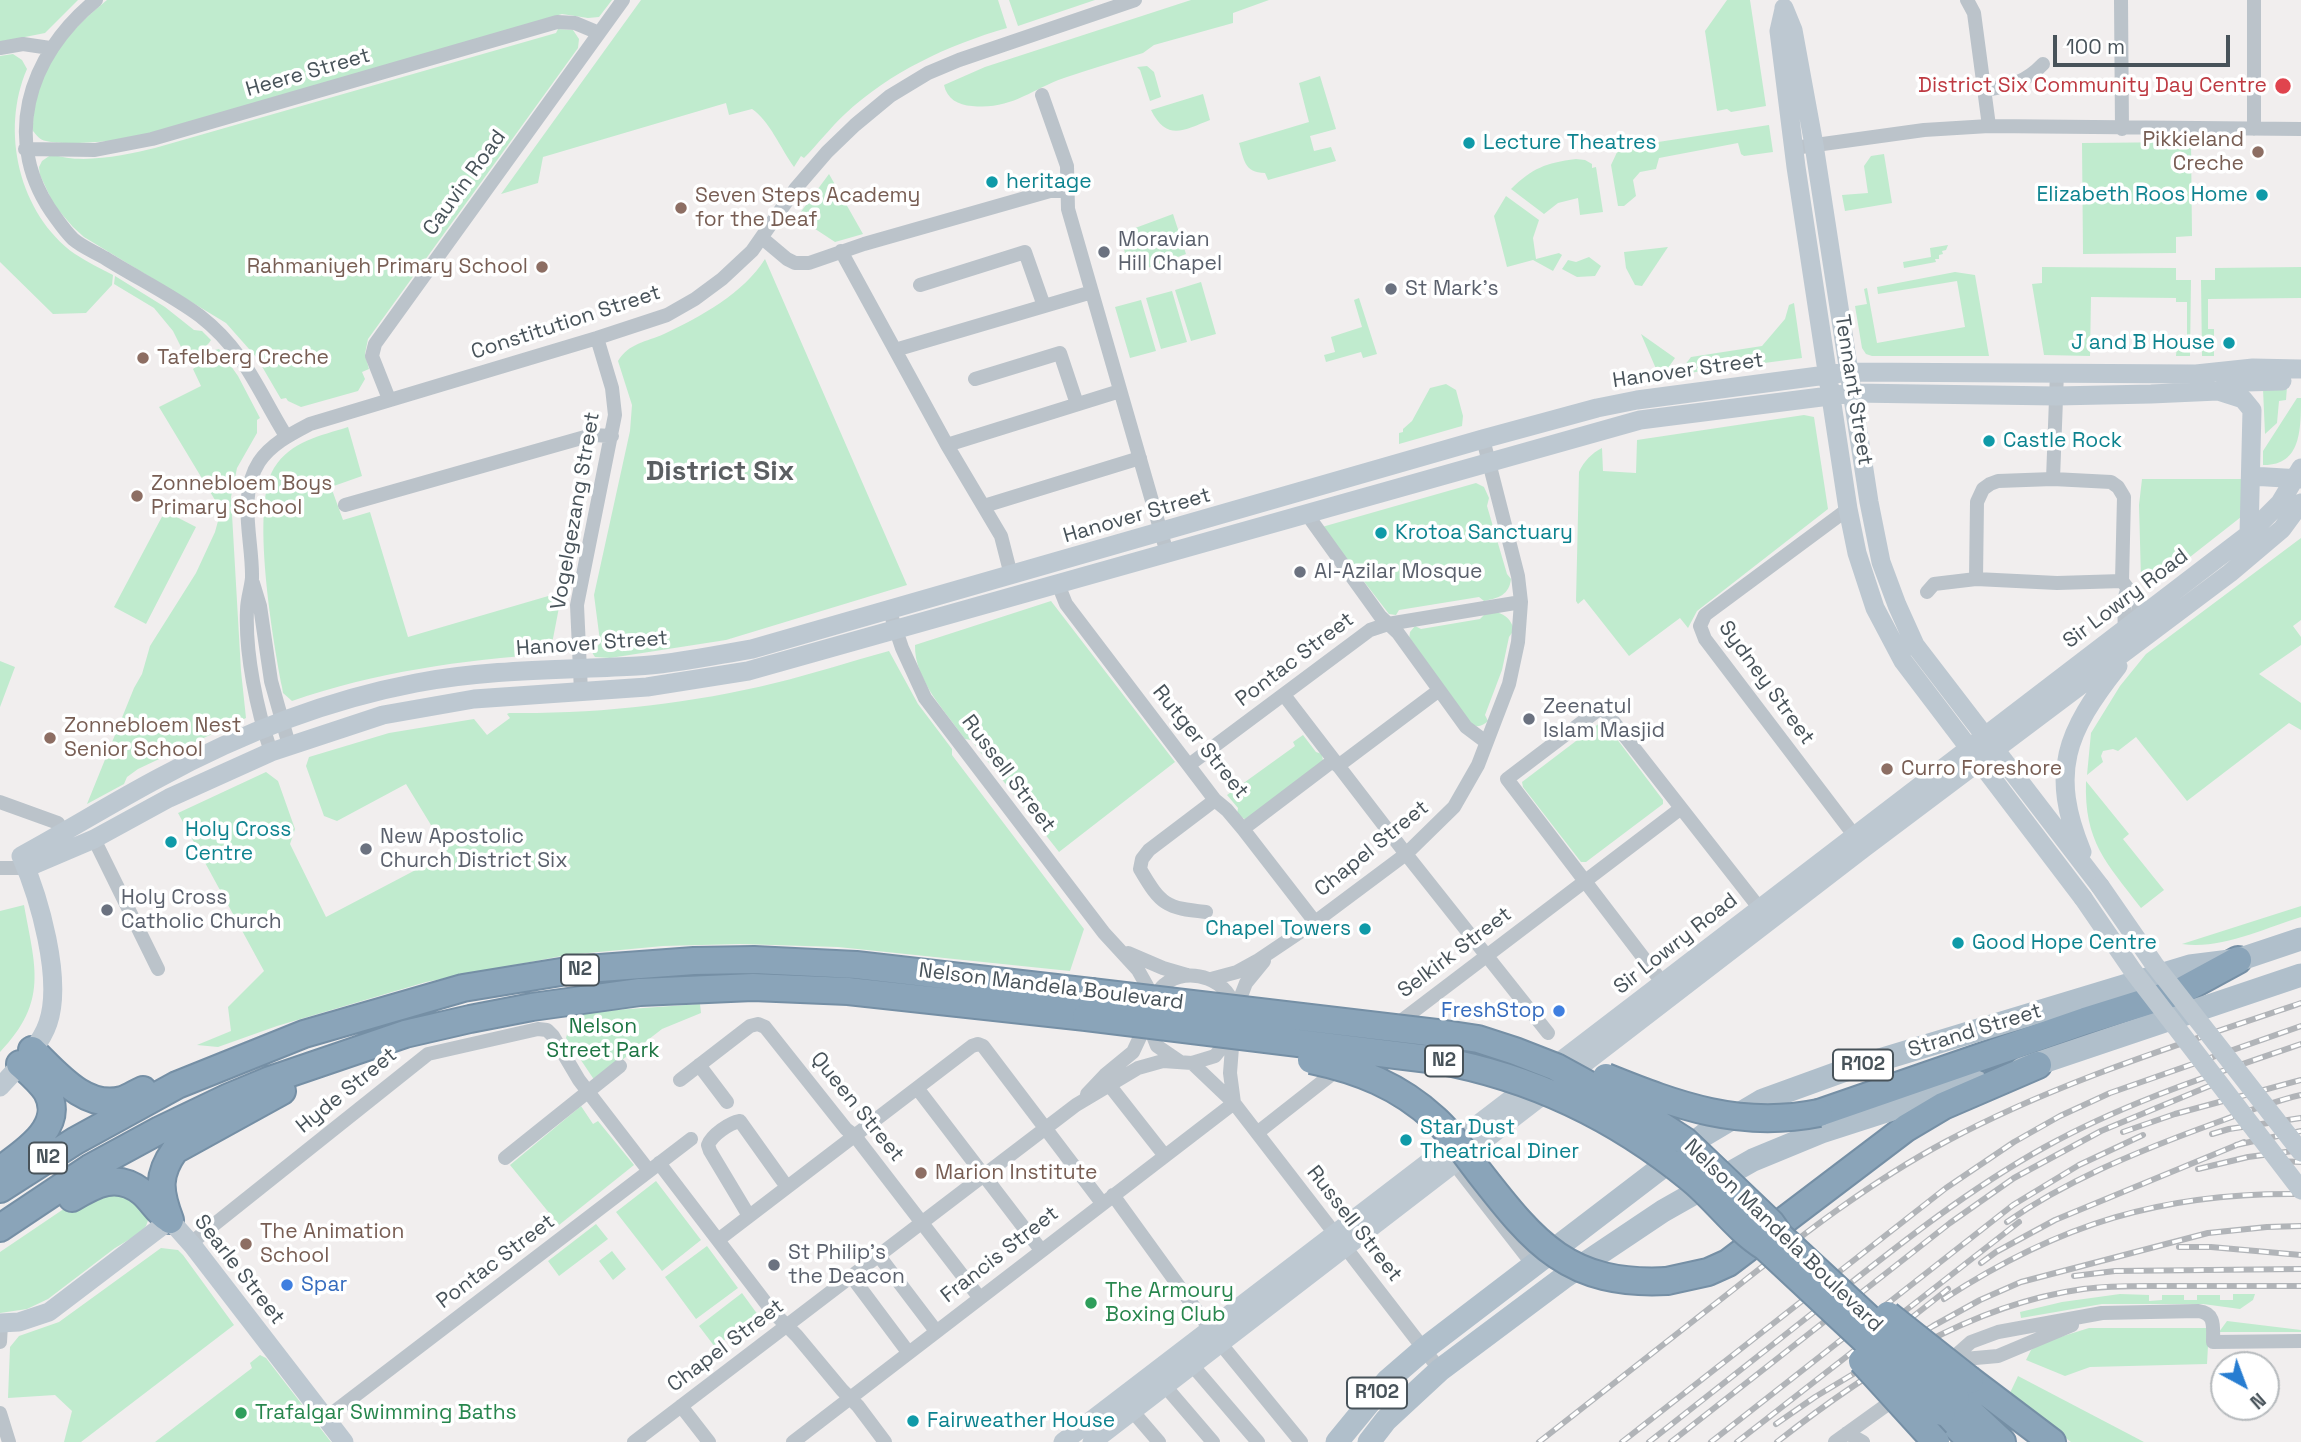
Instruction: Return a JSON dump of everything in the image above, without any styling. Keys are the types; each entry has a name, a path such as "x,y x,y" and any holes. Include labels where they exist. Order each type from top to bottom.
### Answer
{"highway":[{"name":"Nelson Mandela Boulevard","path":"0,1189 75,1141 177,1085 304,1034 463,988 573,970 694,961 754,960 856,965 1096,1010 1470,1066 1504,1076 1580,1106 1638,1139 1761,1231 1780,1236 2002,1442"},
{"path":"1556,1067 1600,1074 1674,1104 1720,1115 1794,1118 1819,1113 2085,1021 2181,991 2238,960"},
{"name":"Nelson Mandela Boulevard","path":"0,1228 90,1168 198,1112 270,1080 405,1034 531,1007 640,992 753,987 848,990 1478,1040 1556,1067 1628,1105 1685,1142 1761,1231 1765,1247 1972,1442"},
{"path":"1096,1010 1157,1036 1342,1066 1394,1087 1436,1120 1453,1138 1540,1245 1572,1264 1604,1276 1642,1283 1667,1281 1708,1272 1728,1263 1906,1128 1942,1107 2038,1065"},
{"path":"26,1057 81,1094 97,1101 122,1100 179,1072 255,1042 304,1034"},
{"path":"170,1220 164,1205 161,1180 165,1164 176,1150 306,1078 405,1034"},
{"path":"0,1170 38,1140 50,1120 52,1110 46,1092 26,1057"},
{"path":"0,1240 97,1183 114,1181 128,1184 142,1192 162,1215 170,1220"},
{"path":"1936,1442 1887,1386 1788,1287 1759,1253 1761,1231 1787,1231 1970,1380 2052,1442"}],"main road":[{"name":"Strand Street","path":"1534,1266 1704,1135 1763,1100 1843,1071 2190,966 2238,960 2301,939"},
{"name":"R102","path":"1369,1442 1396,1411 1440,1370 1563,1278 1663,1211 1754,1160 1821,1132 1918,1099 2038,1065 2301,975"},
{"name":"R102","path":"1337,1442 1387,1381 1424,1349 1534,1266"}],"street":[{"path":"96,0 78,15 50,48 33,81 24,109 25,149 31,176 43,202 73,239 201,316 240,355 286,436 259,463 250,488 248,508 252,578 247,610 255,694 264,730 280,748"},
{"name":"Cauvin Road","path":"389,399 372,356 375,344 623,0"},
{"name":"Constitution Street","path":"286,436 310,424 667,315 722,279 752,251 796,188 827,152 890,96 928,73 959,60 1135,0"},
{"path":"1967,0 1974,13 1989,126"},
{"path":"2121,0 2122,128"},
{"path":"2254,0 2254,129"},
{"name":"Tennant Street","path":"1783,4 1793,30 1814,145 1881,562 1896,605 1915,645 2098,882"},
{"name":"Tennant Street","path":"1783,4 1779,31 1794,148 1848,509 1866,582 1884,628 1903,661 2083,898 2133,971 2299,1187"},
{"name":"Heere Street","path":"25,149 85,150 120,147 557,22 575,23 599,33"},
{"path":"0,48 23,44 50,48"},
{"path":"1984,90 2010,86 2031,77 2043,64"},
{"path":"1042,95 1067,166 1068,209 1167,554"},
{"path":"1794,148 1924,130 1989,126 2301,129"},
{"path":"762,237 787,260 809,263 841,251 1050,191 1067,191"},
{"path":"841,251 947,445 1001,536 1012,575"},
{"path":"920,285 1025,252 1044,306"},
{"path":"895,350 1092,292"},
{"name":"Vogelgezang Street","path":"581,692 577,605 612,436 615,406 597,338"},
{"path":"975,379 1060,353 1077,404"},
{"name":"Hanover Street","path":"23,862 160,777 282,722 365,695 417,683 472,676 641,666 752,649 1597,408 1637,400 1849,372 2196,374 2253,368 2301,369"},
{"path":"2053,479 2057,372"},
{"name":"Hanover Street","path":"23,862 94,839 169,798 280,748 344,726 405,711 474,699 647,687 748,671 1640,420 1853,393 2056,396 2218,391 2257,381 2301,381"},
{"path":"947,445 1120,391"},
{"path":"2218,391 2237,396 2252,410 2254,541"},
{"path":"345,505 592,435 612,436"},
{"name":"Chapel Street","path":"1211,979 1244,969 1275,950 1406,854 1454,807 1478,765 1509,684 1518,642 1521,601 1518,576 1483,439"},
{"path":"984,506 1140,458"},
{"path":"2251,476 2299,475"},
{"name":"Sir Lowry Road","path":"2254,541 2299,475"},
{"path":"1976,579 1977,502 1983,489 1998,481 2053,479 2111,482 2122,492 2125,504 2124,600 2131,636 2071,741 2063,782 2066,804 2077,838 2098,882 2154,964 2301,1152"},
{"name":"Sir Lowry Road","path":"1092,1442 1127,1404 1859,841 2254,541 2282,529 2301,503"},
{"name":"Sydney Street","path":"1848,509 1705,615 1700,626 1705,639 1859,841"},
{"path":"1306,513 1380,616 1466,727 1486,742"},
{"path":"252,578 260,606 271,681 282,722 280,748"},
{"path":"1927,592 1934,584 1976,579 2125,585"},
{"name":"Rutger Street","path":"1058,584 1066,604 1215,800 1243,829 1315,922"},
{"name":"Pontac Street","path":"1189,765 1370,630 1388,624 1521,601"},
{"name":"Russell Street","path":"889,609 915,680 937,715 1096,923 1145,981 1150,1006"},
{"path":"1243,829 1438,691"},
{"path":"1284,695 1548,1033"},
{"path":"1667,989 1507,779 1602,707 1764,915"},
{"path":"1206,912 1175,909 1166,905 1140,869 1142,859 1149,850 1215,800"},
{"path":"0,802 58,823"},
{"name":"Selkirk Street","path":"1257,1133 1680,809"},
{"path":"94,839 158,969"},
{"path":"0,867 23,862 47,942 54,986 48,1023 26,1057 0,1087"},
{"name":"Russell Street","path":"1120,949 1163,968 1187,975"},
{"name":"Chapel Street","path":"1236,1009 1247,983 1275,950"},
{"path":"1233,1035 1215,1056 1185,1062 1157,1046 1148,1022 1150,1006 1164,985 1187,975 1211,979 1228,992 1236,1009 1230,1073 1234,1103"},
{"name":"Chapel Street","path":"634,1442 1076,1105 1104,1075 1133,1052 1148,1022"},
{"name":"Queen Street","path":"680,1080 750,1026 758,1024 765,1027 846,1129 855,1136 979,1297"},
{"name":"Hyde Street","path":"191,1243 428,1054 538,1029 547,1030 588,1091"},
{"path":"718,1240 978,1044 983,1046 1046,1129 1107,1199 1301,1442"},
{"name":"Chapel Street","path":"1076,1105 1138,1068 1163,1061 1185,1062"},
{"name":"Russell Street","path":"1185,1062 1234,1103 1440,1370"},
{"path":"699,1065 727,1102"},
{"path":"505,1158 620,1066"},
{"path":"1110,1086 1165,1156"},
{"path":"917,1088 1041,1250"},
{"path":"588,1091 718,1240 786,1326 885,1442"},
{"name":"Francis Street","path":"793,1442 1234,1103"},
{"path":"749,1216 708,1145 710,1140 733,1122 740,1121 787,1187"},
{"name":"Pontac Street","path":"326,1418 691,1139"},
{"path":"1449,1156 1534,1266"},
{"name":"Searle Street","path":"0,1330 49,1312 170,1220 191,1243 344,1442"},
{"path":"880,1256 936,1331"},
{"path":"852,1277 908,1352"},
{"path":"1835,1442 1953,1360 1971,1342 1998,1332 2102,1313 2198,1311 2209,1314 2212,1318 2213,1342 2301,1341"},
{"path":"1953,1360 1998,1356 2102,1313"},
{"name":"Sir Lowry Road","path":"1063,1442 1127,1404 1165,1386 1192,1365 1216,1336"},
{"path":"1192,1365 1258,1442"},
{"path":"1165,1386 1213,1442"},
{"path":"1127,1404 1159,1442"},
{"path":"681,1406 709,1442"},
{"path":"0,1413 9,1442"},
{"path":"1847,1433 1863,1442"}],"green space":[{"path":"0,0 78,0 45,33 0,42"},
{"path":"107,0 612,0 599,17 562,14 134,138 77,143 42,140 33,131 33,115 39,84 45,70 73,31"},
{"path":"641,0 998,0 1007,28 942,52 881,85 845,114 804,158 801,156 794,167 758,114 752,109 729,115 726,103 543,157 538,183 501,194"},
{"path":"1009,0 1095,0 1018,26"},
{"path":"1191,0 1269,0 1233,13 1233,23 1154,45 1143,53 1064,78 1009,102 986,106 967,105 958,103 945,90 944,85 985,67"},
{"path":"1727,0 1750,0 1766,106 1731,112 1727,109 1717,111 1705,31"},
{"path":"558,29 573,30 579,39 578,48 368,339 365,354 369,369 362,372 365,379 358,391 301,407 286,398 281,399 257,358 226,323 84,237 54,205 40,175 39,167 42,161 52,154 89,159 155,148 556,33"},
{"path":"13,54 22,60 27,69 15,118 20,170 28,194 40,217 56,237 75,254 113,275 112,285 86,313 53,314 0,262 0,56"},
{"path":"1147,66 1154,72 1161,97 1150,101 1137,67"},
{"path":"1320,76 1336,129 1310,136 1314,151 1331,147 1336,161 1268,180 1265,173 1249,168 1239,143 1309,122 1299,83"},
{"path":"1203,94 1210,120 1184,130 1170,130 1163,126 1151,110"},
{"path":"1769,125 1773,152 1744,156 1738,143 1659,158 1656,169 1640,172 1633,180 1636,196 1624,206 1618,206 1611,165 1619,148"},
{"path":"2191,142 2192,236 2176,237 2176,253 2083,254 2082,143"},
{"path":"1884,154 1892,203 1845,211 1842,195 1868,193 1864,166 1871,156"},
{"path":"1576,159 1585,160 1592,164 1592,168 1596,167 1603,212 1580,215 1578,198 1558,203 1544,214 1511,189 1540,168"},
{"path":"829,174 863,234 835,242 797,217"},
{"path":"1506,196 1539,220 1533,238 1536,259 1559,253 1562,255 1553,271 1533,260 1507,267 1494,216"},
{"path":"1173,214 1186,254 1134,273 1119,234"},
{"path":"1948,245 1946,250 1942,251 1943,254 1939,255 1939,259 1935,259 1936,262 1904,268 1903,262 1931,257 1930,248"},
{"path":"1668,247 1642,286 1635,285 1626,268 1624,252"},
{"path":"1589,257 1601,266 1595,276 1577,277 1562,269 1568,260 1576,262"},
{"path":"765,259 907,585 726,640 610,658 595,657 589,648 599,645 600,641 594,595 630,431 632,405 618,361 627,350 678,327 720,303 745,283"},
{"path":"2042,267 2176,268 2176,280 2191,280 2190,356 2176,356 2177,345 2187,345 2187,302 2176,302 2176,298 2091,297 2090,356 2044,355 2032,284 2042,283"},
{"path":"2301,267 2301,298 2208,299 2208,329 2214,329 2214,356 2202,356 2201,280 2215,280 2215,268"},
{"path":"1955,272 1975,275 1989,356 1866,354 1862,348 1855,306 1867,304 1864,289 1867,288 1877,343 1965,327 1957,281 1878,294 1877,287"},
{"path":"115,276 165,307 194,330 202,331 211,340 209,343 189,363 173,331 154,308 114,284"},
{"path":"1201,282 1216,334 1191,341 1175,290"},
{"path":"1172,291 1187,342 1161,349 1146,298"},
{"path":"1359,298 1377,354 1363,358 1361,352 1326,362 1324,355 1335,352 1331,337 1362,327 1354,300"},
{"path":"1141,300 1156,351 1130,358 1115,307"},
{"path":"1794,303 1802,358 1681,374 1691,357 1762,346 1785,319 1789,305"},
{"path":"1641,334 1675,358 1661,378 1660,378"},
{"path":"219,349 238,376 260,418 257,420 257,433 237,468 231,497 246,718 138,769 127,777 124,784 87,804 142,674 150,646 196,573 215,532 221,510 159,407 201,386 193,369"},
{"path":"1446,384 1456,390 1463,416 1462,426 1399,444 1399,433 1412,421 1430,388"},
{"path":"2287,387 2286,400 2279,401 2277,423 2265,434 2263,389"},
{"path":"2297,398 2301,398 2299,434 2292,453 2276,464 2263,465 2263,451"},
{"path":"1804,415 1814,417 1828,509 1697,611 1688,628 1680,618 1629,656 1584,599 1578,604 1576,601 1579,472 1583,464 1602,448 1603,471 1636,473 1637,440"},
{"path":"348,427 362,476 331,487 343,520 370,512 408,637 562,592 550,654 419,669 355,682 292,701 283,693 266,575 264,512 267,487 274,468 289,451 307,441"},
{"path":"2142,479 2242,479 2241,517 2153,586 2148,586 2141,579 2139,505"},
{"path":"1476,483 1484,487 1489,498 1487,506 1507,574 1511,579 1506,592 1494,599 1484,601 1479,597 1399,610 1396,615 1389,614 1322,527"},
{"path":"165,511 196,527 146,624 114,607"},
{"path":"2301,538 2301,620 2293,626 2301,637 2301,645 2259,674 2301,703 2301,730 2289,723 2187,801 2136,737 2118,751 2103,751 2103,762 2087,775 2091,733 2120,686 2146,654"},
{"path":"1051,601 1175,762 1059,852 971,740 965,739 941,707 925,683 916,658 915,645"},
{"path":"1496,612 1508,618 1514,630 1509,637 1502,670 1485,715 1488,721 1476,726 1471,724 1409,640 1410,632 1415,626 1421,629 1480,619 1485,614"},
{"path":"889,651 918,704 952,749 952,755 1084,929 1070,971 838,947 740,944 663,946 567,955 426,982 277,1026 218,1047 197,1045 231,1031 228,1007 264,971 178,813 266,772 278,781 295,829 290,844 326,917 448,853 406,784 337,821 324,816 306,766 309,757 389,733 474,719 487,735 510,718 507,714 509,713 576,712 710,697 789,679"},
{"path":"0,661 15,667 0,707"},
{"path":"1604,722 1663,800 1663,804 1586,862 1581,862 1523,787 1522,782"},
{"path":"1303,735 1316,752 1322,754 1323,761 1246,820 1237,814 1238,808 1227,795 1295,746 1293,742"},
{"path":"2086,781 2129,834 2123,839 2164,890 2141,908 2108,864 2093,836 2086,802"},
{"path":"24,905 34,965 32,999 16,1034 0,1052 0,911"},
{"path":"2301,906 2301,917 2242,937 2212,944 2182,944"},
{"name":"Nelson Street Park","path":"700,1004 701,1013 662,1029 595,1081 566,1038 573,1013"},
{"path":"581,1106 593,1124 598,1121 634,1165 559,1225 510,1165"},
{"path":"656,1181 701,1240 662,1271 616,1212"},
{"path":"128,1191 150,1215 140,1233 115,1248 48,1299 27,1309 0,1313 0,1252 74,1202"},
{"path":"596,1224 608,1239 559,1276 548,1261"},
{"path":"707,1246 738,1288 696,1319 665,1277"},
{"path":"161,1248 178,1250 183,1255 234,1325 81,1442 64,1442 72,1411 55,1395 8,1398 10,1347 19,1336 59,1322"},
{"path":"612,1251 626,1269 613,1280 599,1261"},
{"path":"742,1293 758,1315 715,1347 699,1326"},
{"path":"2120,1294 2149,1295 2149,1301 2162,1300 2162,1295 2184,1295 2184,1300 2197,1300 2197,1295 2220,1295 2220,1300 2233,1300 2233,1294 2255,1294 2253,1300 2240,1309 2203,1304 2102,1304 2021,1318 2020,1312 2062,1302"},
{"path":"2227,1321 2301,1330 2301,1332 2219,1332"},
{"path":"2089,1328 2209,1328 2207,1364 2090,1367 2065,1376 2026,1360 2031,1350 2044,1342"},
{"name":"Trafalgar Swimming Baths","path":"260,1355 266,1358 331,1442 155,1442 252,1368 250,1363"},
{"path":"2018,1376 2144,1442 2071,1442 2009,1395"}],"railway":[{"path":"1539,1442 1811,1229 1919,1157 1989,1120 2077,1082 2301,1003"},
{"path":"1622,1442 1946,1188 2014,1142 2060,1116 2110,1093 2301,1026"},
{"path":"1649,1442 1910,1237 2017,1163 2107,1116 2203,1078 2301,1044"},
{"path":"2123,1132 2175,1114 2301,1080"},
{"path":"1671,1442 1950,1223 2014,1178 2101,1131 2219,1082"},
{"path":"2007,1222 2076,1181 2124,1159 2237,1115 2301,1095"},
{"path":"2212,1134 2301,1118"},
{"path":"2236,1145 2301,1131"},
{"path":"1711,1442 2013,1205 2079,1165 2143,1135"},
{"path":"1981,1263 2055,1220 2244,1142"},
{"path":"2198,1169 2248,1157 2301,1150"},
{"path":"2275,1161 2301,1162"},
{"path":"1944,1299 2029,1251 2071,1232 2114,1218 2203,1199 2301,1194"},
{"path":"1737,1442 2019,1222"},
{"path":"1776,1424 1815,1397 1933,1326 1980,1300 2021,1282 2208,1233 2301,1226"},
{"path":"2179,1247 2301,1255"},
{"path":"2074,1276 2115,1271 2301,1269"},
{"path":"1777,1442 1846,1391 1920,1345 1959,1326 2040,1297 2117,1286 2301,1286"},
{"path":"1863,1356 1948,1289"}],"place":[{"name":"District Six Community Day Centre","path":"2283,86"},
{"name":"Lecture Theatres","path":"1469,143"},
{"name":"Pikkieland Creche","path":"2258,152"},
{"name":"heritage","path":"992,182"},
{"name":"Elizabeth Roos Home","path":"2262,195"},
{"name":"Seven Steps Academy for the Deaf","path":"681,208"},
{"name":"Moravian Hill Chapel","path":"1104,252"},
{"name":"Rahmaniyeh Primary School","path":"542,267"},
{"name":"St Mark's","path":"1391,289"},
{"name":"J and B House","path":"2229,343"},
{"name":"Tafelberg Creche","path":"143,358"},
{"name":"Castle Rock","path":"1989,441"},
{"name":"Zonnebloem Boys Primary School","path":"137,496"},
{"name":"Krotoa Sanctuary","path":"1381,533"},
{"name":"Al-Azilar Mosque","path":"1300,572"},
{"name":"Zeenatul Islam Masjid","path":"1529,719"},
{"name":"Zonnebloem Nest Senior School","path":"50,738"},
{"name":"Curro Foreshore","path":"1887,769"},
{"name":"Holy Cross Centre","path":"171,842"},
{"name":"New Apostolic Church District Six","path":"366,849"},
{"name":"Holy Cross Catholic Church","path":"107,910"},
{"name":"Chapel Towers","path":"1365,929"},
{"name":"Good Hope Centre","path":"1958,943"},
{"name":"FreshStop","path":"1559,1011"},
{"name":"Star Dust Theatrical Diner","path":"1406,1140"},
{"name":"Marion Institute","path":"921,1173"},
{"name":"The Animation School","path":"246,1244"},
{"name":"St Philip's the Deacon","path":"774,1265"},
{"name":"Spar","path":"287,1285"},
{"name":"The Armoury Boxing Club","path":"1091,1303"},
{"name":"Trafalgar Swimming Baths","path":"241,1413"},
{"name":"Fairweather House","path":"913,1421"}],"district":[{"name":"District Six","path":"720,472"}]}
